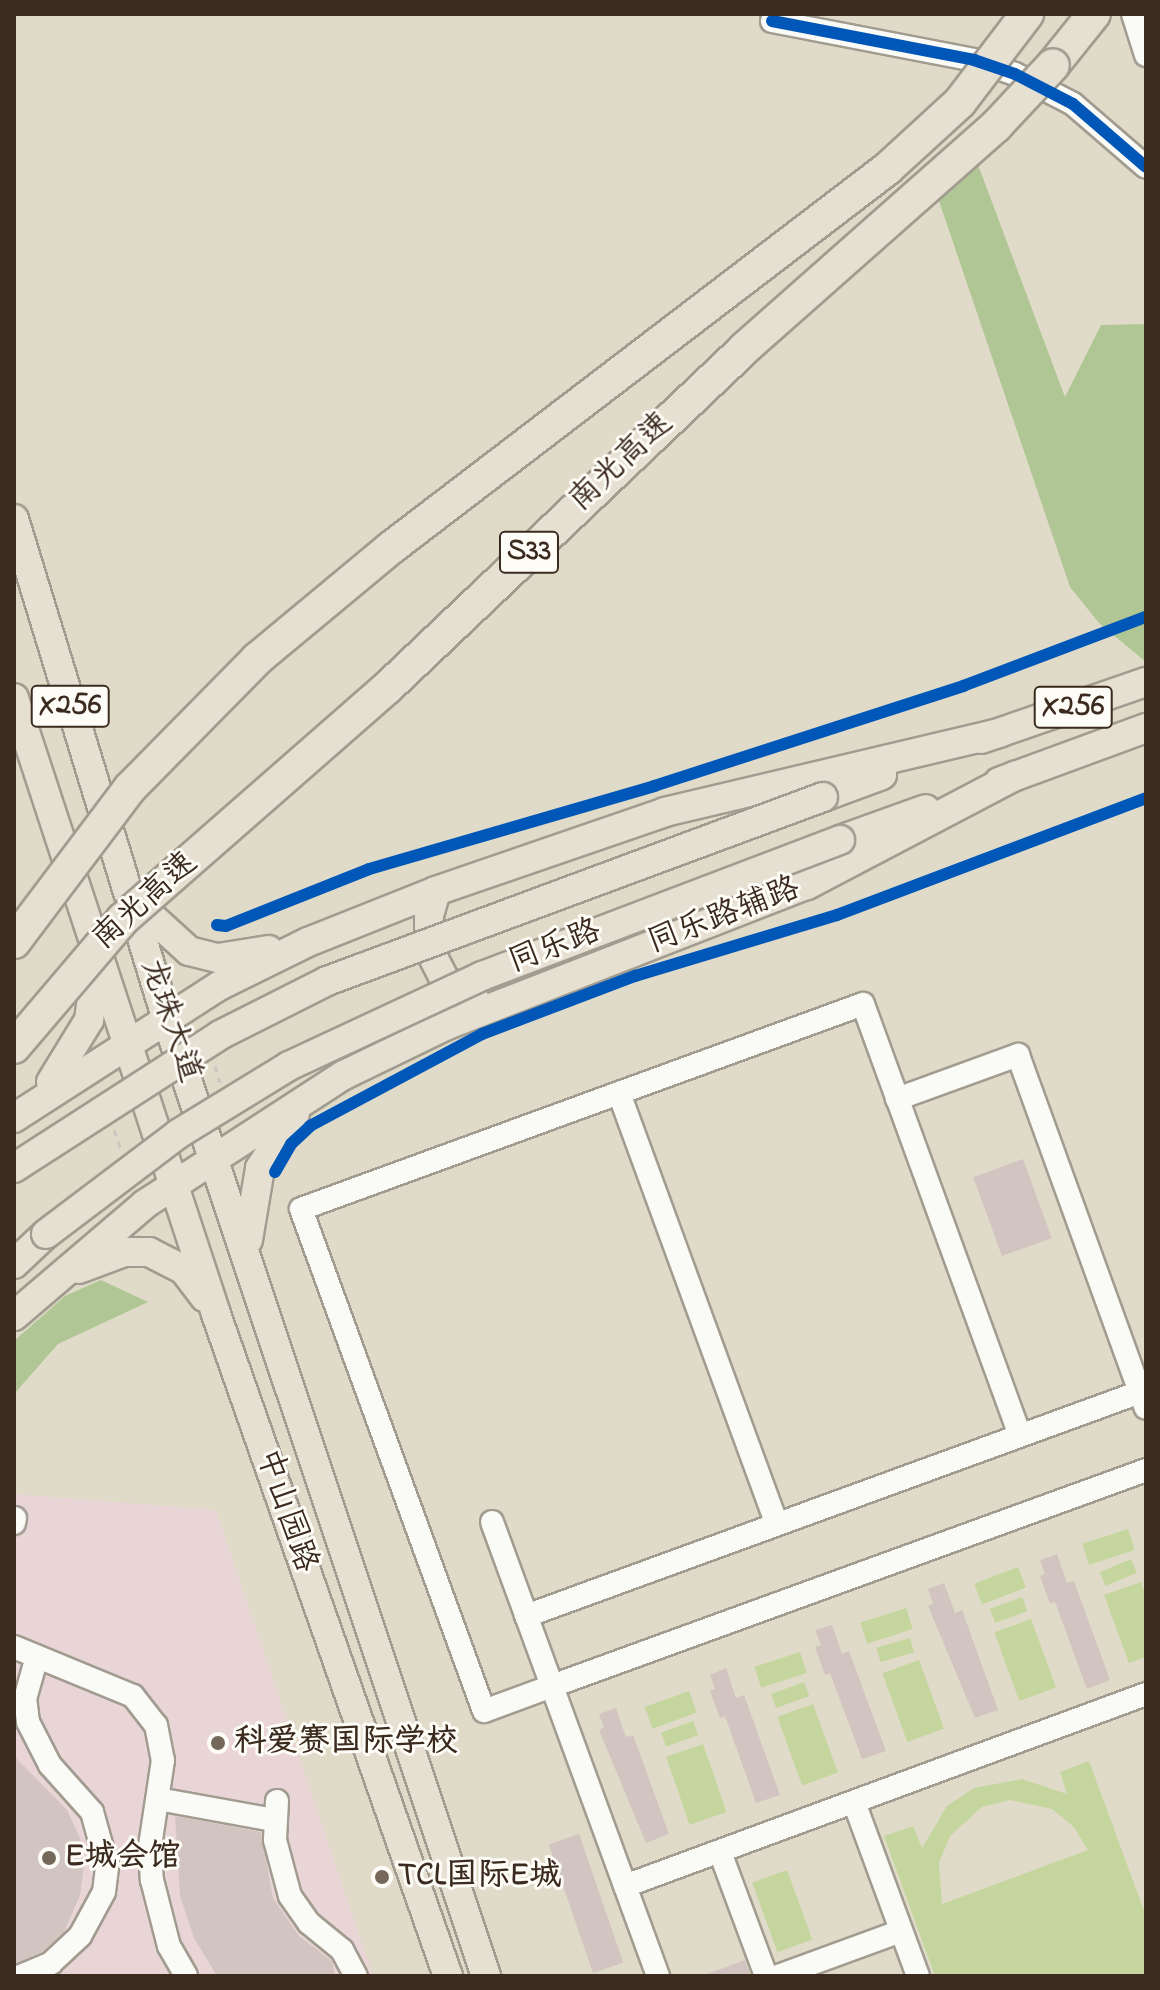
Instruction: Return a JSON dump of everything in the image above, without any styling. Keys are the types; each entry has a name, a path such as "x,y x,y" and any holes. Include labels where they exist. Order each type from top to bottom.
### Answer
{"highway":[{"name":"S33","path":"14,942 130,788 257,659 392,547 887,169 960,102 1027,14"},
{"name":"南光高速","path":"14,1047 123,919 376,698 745,348 996,126 1094,14"}],"main road":[{"name":"龙珠大道","path":"14,519 167,1020 215,1156"},
{"name":"同乐路","path":"14,1168 220,1035 327,981 823,797 1146,682"},
{"name":"龙珠大道","path":"14,698 127,1043"},
{"name":"同乐路","path":"14,1264 46,1234 178,1134 312,1055 482,976 1146,728"},
{"name":"X256","path":"167,1020 219,986 308,942 436,891 665,812 999,733"},
{"name":"同乐路辅路","path":"46,1286 175,1183 344,1075 491,1007 807,885 1015,776"},
{"path":"436,891 427,931 435,966 457,990 491,1007"},
{"name":"X256","path":"127,893 176,942 202,955 236,957 308,942"},
{"path":"23,1112 81,1040 95,1000 95,952 85,912"},
{"path":"23,1112 167,1020"},
{"name":"中山园路","path":"127,1043 216,1314 448,1976"},
{"path":"248,1257 252,1192 273,1142 294,1116 344,1075"},
{"name":"中山园路","path":"215,1156 486,1976"},
{"path":"14,1316 46,1286 106,1257 149,1252 184,1270 216,1314"}],"street":[{"path":"1133,14 1146,55"},
{"path":"779,22 974,60 1044,87 1073,104 1146,167"},
{"path":"1020,1435 863,1004 301,1209 484,1711 1146,1470"},
{"path":"526,1616 1020,1435 1143,1400 1018,1055 897,1099"},
{"path":"619,1093 777,1524"},
{"path":"492,1522 658,1976"},
{"path":"14,1647 36,1660 116,1687 145,1708 162,1743 152,1880 169,1946 186,1976"},
{"path":"21,1976 54,1970 91,1917 104,1892 107,1866 92,1812 50,1765 28,1722 25,1699 36,1660"},
{"path":"625,1886 1146,1694"},
{"path":"158,1799 275,1811 284,1877 299,1912 342,1950 356,1976"},
{"path":"854,1802 918,1976"},
{"path":"720,1852 766,1976"},
{"path":"778,1976 901,1931"}],"path":[{"path":"213,1057 221,1085"},
{"path":"114,1129 125,1159"}],"shaded area":[{"name":"科爱赛国际学校","path":"14,1494 216,1510 373,1976 14,1976"}],"green space":[{"path":"977,162 1065,397 1101,325 1146,324 1146,662 1099,623 1070,587 938,198"},
{"path":"101,1280 148,1302 58,1344 14,1394 14,1341 65,1296"},
{"path":"1128,1529 1135,1550 1089,1565 1082,1544"},
{"path":"1131,1559 1137,1573 1106,1586 1100,1572"},
{"path":"1018,1567 1026,1588 982,1604 974,1584"},
{"path":"1141,1582 1146,1596 1146,1657 1129,1663 1104,1595"},
{"path":"1022,1597 1027,1611 995,1623 990,1609"},
{"path":"906,1608 913,1629 867,1644 860,1623"},
{"path":"1031,1619 1056,1688 1019,1701 994,1632"},
{"path":"910,1638 914,1652 880,1662 876,1648"},
{"path":"800,1652 807,1673 761,1688 754,1667"},
{"path":"919,1660 944,1729 907,1742 882,1673"},
{"path":"804,1682 809,1696 776,1708 771,1694"},
{"path":"689,1691 697,1713 653,1729 645,1707"},
{"path":"813,1704 838,1773 802,1786 777,1717"},
{"path":"693,1721 698,1735 666,1747 661,1733"},
{"path":"703,1744 726,1812 690,1825 666,1757"},
{"path":"1089,1761 1146,1916 1146,1976 935,1976 884,1836 913,1826 922,1848 947,1806 974,1788 1022,1779 1067,1794 1060,1772","holes":["1010,1800 1052,1809 1074,1827 1088,1850 942,1904 939,1863 950,1836 982,1807"]},
{"path":"787,1870 812,1940 778,1952 752,1883"}],"building":[{"path":"1023,1159 1052,1238 1002,1256 973,1177"},
{"path":"1057,1554 1067,1583 1074,1581 1110,1680 1087,1689 1055,1602 1050,1604 1040,1576 1045,1574 1040,1560"},
{"path":"944,1583 955,1613 962,1610 998,1710 975,1718 928,1606 933,1604 928,1589"},
{"path":"832,1625 842,1654 849,1651 886,1751 862,1759 830,1673 825,1675 815,1647 821,1645 815,1630"},
{"path":"726,1668 736,1698 744,1695 780,1795 756,1803 725,1716 720,1718 710,1691 715,1689 710,1675"},
{"path":"616,1708 626,1737 633,1735 669,1834 646,1843 599,1730 604,1728 599,1714"},
{"name":"E城会馆","path":"14,1756 67,1810 80,1838 84,1866 80,1895 64,1932 43,1951 14,1964"},
{"path":"175,1816 261,1832 273,1898 299,1936 332,1961 335,1976 217,1976 194,1938 180,1896"},
{"path":"579,1834 623,1963 593,1973 549,1844"},
{"path":"745,1960 751,1976 707,1976 707,1974"}],"cycle path":[{"path":"772,21 974,60 1015,74 1073,104 1146,167"},
{"path":"217,925 226,926 369,869 654,786 963,686 1146,617"},
{"path":"275,1172 291,1144 310,1126 482,1034 635,976 837,915 1146,798"}],"place":[{"name":"科爱赛国际学校","path":"218,1743"},
{"name":"E城会馆","path":"49,1858"},
{"name":"TCL国际E城","path":"382,1877"}]}
